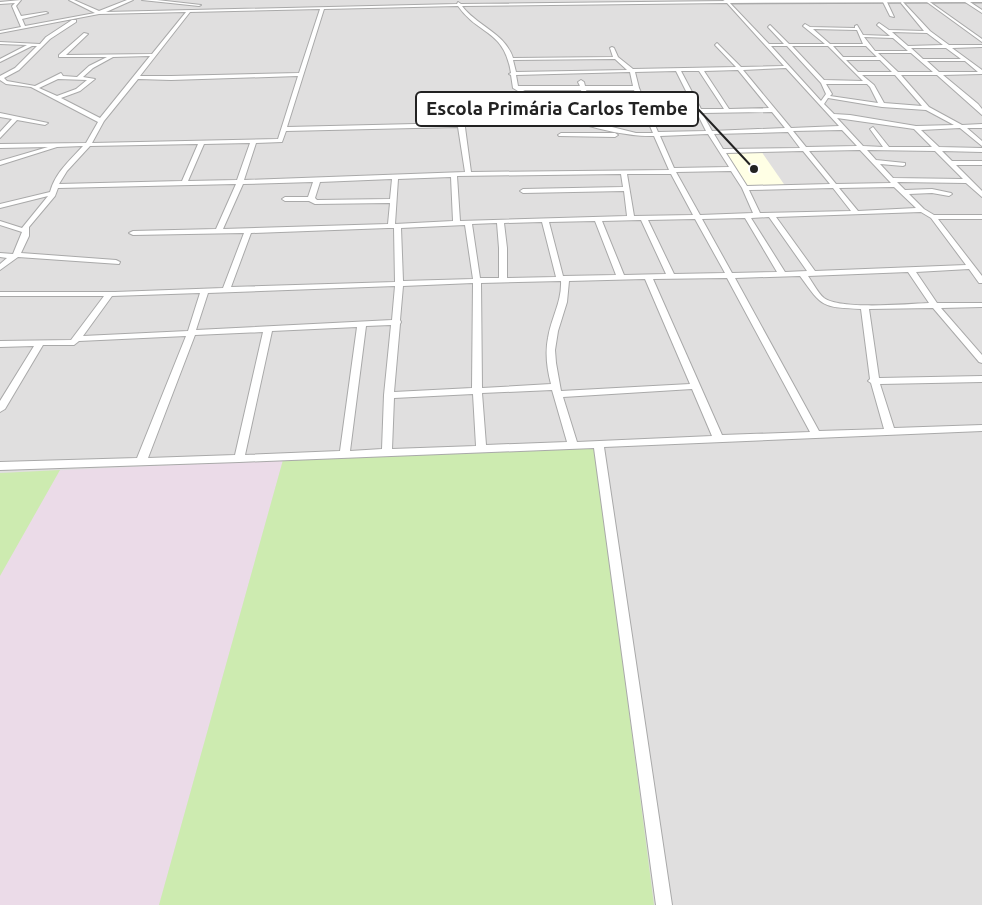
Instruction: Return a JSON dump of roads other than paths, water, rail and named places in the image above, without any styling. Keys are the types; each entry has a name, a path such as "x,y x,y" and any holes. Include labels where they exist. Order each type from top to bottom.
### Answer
{"street":[{"path":"0,3 18,0"},
{"path":"18,0 14,6 24,28"},
{"path":"72,0 99,13 131,0"},
{"path":"144,0 177,1 208,6 201,11"},
{"path":"310,9 312,0"},
{"path":"381,0 383,8"},
{"path":"396,0 397,6"},
{"path":"424,6 425,0"},
{"path":"965,0 982,12"},
{"path":"726,1 786,68 822,103 842,128 893,183 922,210 933,217 982,281"},
{"path":"906,1 915,17 928,32 982,73"},
{"path":"928,1 981,40"},
{"path":"0,32 99,13 383,8 458,3 982,1"},
{"path":"885,2 892,16"},
{"path":"458,3 471,20 502,44 511,59 512,74 516,88 570,118 636,134"},
{"path":"240,10 243,5"},
{"path":"0,146 201,144 280,141 322,9"},
{"path":"0,268 14,256 26,236 25,230 54,190 64,170 88,145 102,121 189,11"},
{"path":"20,18 46,14"},
{"path":"0,79 17,68 56,32 82,16"},
{"path":"908,16 915,17"},
{"path":"879,24 982,112"},
{"path":"770,26 823,82 829,96"},
{"path":"882,105 869,83 856,74 829,45 806,26 857,28 866,45 928,108 967,130 982,144"},
{"path":"887,30 928,32"},
{"path":"86,34 61,56 153,55"},
{"path":"861,36 894,37"},
{"path":"0,43 41,45"},
{"path":"0,61 20,49 34,44"},
{"path":"718,44 740,68 856,213"},
{"path":"766,46 866,45"},
{"path":"907,47 982,46"},
{"path":"612,48 616,58 632,71 636,88 672,171 816,434"},
{"path":"874,52 911,52"},
{"path":"79,78 91,67 114,55"},
{"path":"511,59 616,58"},
{"path":"841,58 880,59"},
{"path":"922,60 966,60"},
{"path":"512,74 700,68 786,68"},
{"path":"700,68 727,110"},
{"path":"676,69 709,132 723,151 745,188 758,216"},
{"path":"35,88 65,72"},
{"path":"578,72 587,100 589,124"},
{"path":"856,74 982,73"},
{"path":"136,77 171,78 302,74"},
{"path":"56,77 92,79 78,90 57,98"},
{"path":"0,79 35,88 102,121"},
{"path":"823,82 869,83"},
{"path":"516,88 636,88"},
{"path":"822,103 829,96"},
{"path":"829,96 882,105 928,108"},
{"path":"468,174 460,104 536,100"},
{"path":"698,111 774,110"},
{"path":"0,115 45,123"},
{"path":"832,116 850,117 916,128 946,128 958,125 982,126"},
{"path":"0,136 16,117"},
{"path":"461,118 570,118"},
{"path":"285,129 461,125"},
{"path":"561,135 842,128"},
{"path":"916,128 982,194"},
{"path":"873,129 886,148"},
{"path":"219,231 240,182 253,142"},
{"path":"0,162 64,144"},
{"path":"184,183 201,144"},
{"path":"723,151 860,148 982,150"},
{"path":"873,162 903,164"},
{"path":"951,163 982,163"},
{"path":"0,206 54,190 184,183 395,178 468,174 624,173 733,169"},
{"path":"624,173 631,218"},
{"path":"454,175 457,223"},
{"path":"387,452 389,395 400,284 392,200 395,178"},
{"path":"311,199 317,180"},
{"path":"745,188 893,183 982,184"},
{"path":"523,191 626,189"},
{"path":"903,192 932,191 948,194"},
{"path":"285,199 311,199 316,202 392,200"},
{"path":"133,233 922,210"},
{"path":"771,215 812,273"},
{"path":"747,216 782,274"},
{"path":"933,217 982,217"},
{"path":"644,218 671,277"},
{"path":"598,219 621,278"},
{"path":"545,220 563,279 563,308 552,338 550,362 574,446"},
{"path":"500,221 503,248 503,280"},
{"path":"468,222 477,281 477,391 481,448"},
{"path":"0,223 25,230"},
{"path":"226,290 248,231"},
{"path":"0,255 116,262"},
{"path":"0,294 110,294 503,280 802,274 970,267"},
{"path":"910,269 935,306 982,360"},
{"path":"802,274 825,302 833,305 865,307 982,305"},
{"path":"648,278 719,440"},
{"path":"141,462 191,334 205,291"},
{"path":"0,344 74,342 110,294"},
{"path":"865,307 874,381 880,408 890,432"},
{"path":"76,339 397,322"},
{"path":"345,454 362,324"},
{"path":"239,459 268,329"},
{"path":"0,409 40,343"},
{"path":"874,381 982,379"},
{"path":"389,395 696,386"},
{"path":"0,466 239,459 982,428"},
{"path":"599,445 664,905"}],"place":[{"name":"Escola Primária Carlos Tembe","path":"754,169"}]}
